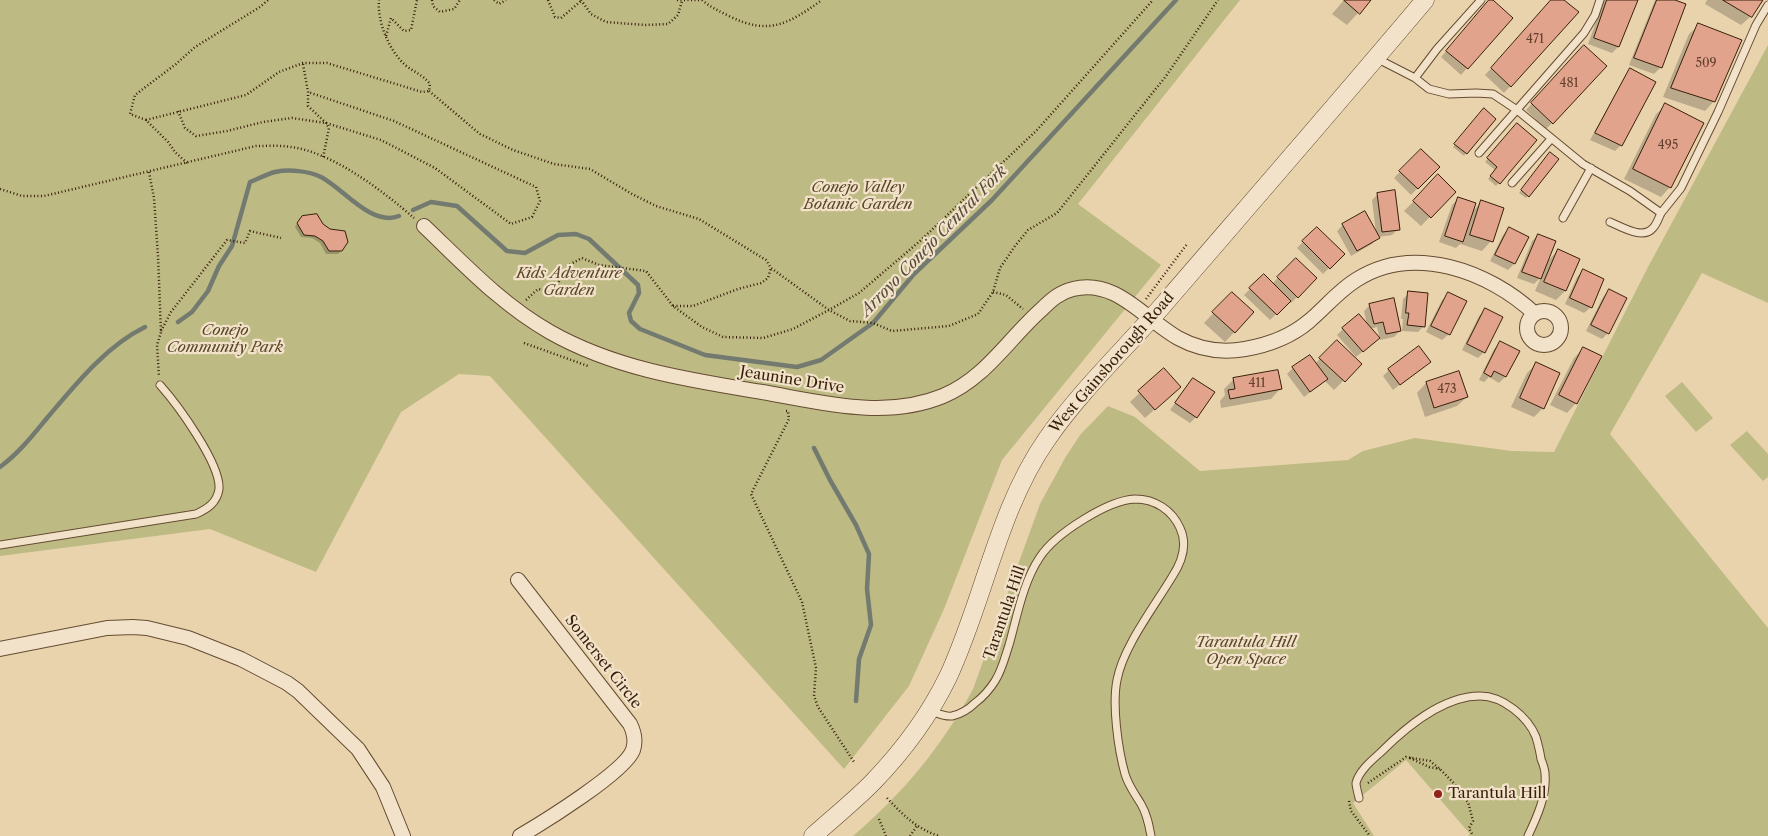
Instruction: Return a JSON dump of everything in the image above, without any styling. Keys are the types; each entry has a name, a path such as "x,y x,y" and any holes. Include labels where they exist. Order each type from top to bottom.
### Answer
{"street":[{"name":"West Gainsborough Road","path":"813,836 876,779 898,755 948,678 1010,511 1026,474 1045,441 1145,314 1376,58 1425,0"},
{"name":"Jeaunine Drive","path":"424,226 496,296 551,332 594,353 663,375 846,406 896,408 943,396 965,385 983,370 1031,318 1054,297 1072,289 1094,286 1110,290 1170,333 1193,345 1214,350 1242,350 1268,344 1290,335 1309,322 1333,297 1357,279 1385,266 1422,262 1460,269 1520,300 1535,314"},
{"name":"Somerset Circle","path":"518,580 630,724 634,732 635,742 633,751 628,759 609,775 557,814 520,836"},
{"path":"0,649 82,632 107,628 133,627 188,638 241,659 298,691 358,749 383,787 403,836"}],"lane":[{"path":"1415,78 1437,49 1481,0"},
{"path":"1479,153 1584,33 1595,15 1600,0"},
{"path":"1610,222 1641,233 1648,232 1653,228 1661,213 1681,188 1718,112 1756,25 1768,5"},
{"path":"1376,58 1415,78 1429,89 1449,94 1476,92 1493,94 1517,110 1591,168 1630,191 1661,213"},
{"path":"1512,182 1552,138"},
{"path":"1563,218 1591,168"},
{"path":"0,545 196,514 208,509 215,501 219,490 218,476 175,402 160,384"},
{"name":"Tarantula Hill","path":"929,710 942,715 952,716 968,710 996,680 1003,664 1024,593 1032,573 1040,556 1060,536 1102,510 1122,502 1133,499 1159,504 1171,514 1180,528 1184,541 1184,552 1178,568 1132,642 1117,679 1115,694 1124,768 1132,789 1147,817 1151,836"},
{"path":"1358,798 1356,784 1359,776 1369,764 1412,724 1441,707 1464,698 1481,696 1492,698 1508,704 1523,718 1535,736 1538,745 1545,773 1544,787 1540,805 1528,836"}],"path":[{"path":"187,163 146,120 130,114 135,95 195,47 260,8 268,0"},
{"path":"379,0 378,7 386,36 393,50 406,65 424,76 430,84 429,91"},
{"path":"386,36 391,18 404,31 410,30 417,0"},
{"path":"432,0 433,6 440,12 454,9 460,0"},
{"path":"494,0 499,4 506,0"},
{"path":"548,0 556,17 561,18 581,0 591,14 606,22 646,25 668,24 678,15 682,1"},
{"path":"677,0 701,0 741,22 761,26 780,25 797,18 822,0"},
{"path":"517,310 533,292 538,290 552,291 555,289 567,266 582,258 600,266 646,271 673,306 702,327 723,337 763,338 793,330 859,293 920,241 1038,130 1153,0"},
{"path":"146,120 246,95 279,72 303,63 327,63 422,92 429,91 480,134 513,150 554,164 590,169 656,206 699,219 766,260 771,268 829,310 850,321 873,323 892,331 949,326 978,314 993,292 1000,268 1015,246 1028,230 1057,213 1166,76 1218,0"},
{"path":"303,63 308,92 308,106 329,128 323,158"},
{"path":"178,111 185,128 196,136 292,118 326,123 381,140 435,168 511,224 532,218 540,201 536,187 394,121 308,92"},
{"path":"0,190 22,196 44,196 256,146 290,146 346,168 386,194 424,226"},
{"path":"150,172 154,198 158,256 161,332 158,346 160,384"},
{"path":"161,332 171,312 227,240 245,243 250,232 282,238"},
{"path":"1145,314 1187,244"},
{"path":"673,306 693,306 738,289 761,283 768,278 771,268"},
{"path":"993,292 1006,295 1031,318"},
{"path":"524,343 593,368"},
{"path":"779,409 788,411 789,419 751,494 802,602 816,668 814,696 818,706 854,762"},
{"path":"1370,836 1351,812 1348,799 1357,789 1382,774 1401,759 1409,757 1430,761 1462,792 1462,797 1468,802 1472,821 1469,828 1473,836"},
{"path":"888,798 916,826 939,836"},
{"path":"879,819 886,836"},
{"path":"910,836 916,826"}],"green space":[{"path":"0,0 1240,0 1078,204 1161,265 1002,460 944,609 909,686 844,769 490,376 459,374 401,412 316,572 210,529 0,556"},
{"name":"Tarantula Hill Open Space","path":"1768,45 1768,303 1702,273 1610,434 1768,628 1768,836 1468,836 1470,834 1406,760 1353,803 1374,836 853,836 905,786 948,731 961,710 973,689 1040,504 1080,435 1108,406 1135,417 1200,471 1348,460 1363,451 1415,438 1512,451 1554,452 1648,267"},
{"path":"1682,382 1713,418 1696,432 1665,396"},
{"path":"1747,431 1768,454 1768,477 1763,481 1730,445"}],"building":[{"path":"1344,0 1371,0 1360,14"},
{"path":"1489,0 1493,0 1513,18 1468,69 1446,51"},
{"path":"1551,0 1564,0 1579,12 1511,87 1491,68"},
{"path":"1607,0 1638,0 1619,47 1594,38"},
{"path":"1657,0 1675,0 1686,4 1662,68 1634,58"},
{"path":"1723,0 1763,0 1752,17"},
{"path":"1698,23 1742,40 1715,102 1671,88"},
{"path":"1584,45 1607,66 1553,124 1531,103"},
{"path":"1630,68 1656,82 1622,146 1595,133"},
{"path":"1665,103 1704,123 1671,188 1633,169"},
{"path":"1484,108 1496,119 1467,154 1454,144"},
{"path":"1517,123 1537,140 1500,184 1490,176 1497,167 1487,158"},
{"path":"1421,149 1440,167 1418,189 1399,171"},
{"path":"1550,152 1559,159 1529,197 1521,190"},
{"path":"1438,174 1456,192 1431,218 1413,201"},
{"path":"1395,190 1400,230 1382,232 1377,193"},
{"path":"1458,197 1476,203 1463,242 1445,236"},
{"path":"1481,200 1504,208 1493,242 1470,235"},
{"path":"1365,211 1380,238 1357,251 1342,224"},
{"path":"317,214 323,224 330,229 345,231 348,242 342,251 329,251 323,241 315,236 304,235 297,223 302,216"},
{"path":"1317,227 1345,254 1330,269 1302,241"},
{"path":"1509,227 1529,237 1515,264 1495,255"},
{"path":"1538,234 1556,241 1541,279 1522,272"},
{"path":"1558,249 1580,259 1566,291 1544,282"},
{"path":"1296,258 1317,278 1298,298 1277,277"},
{"path":"1583,269 1604,279 1592,308 1570,298"},
{"path":"1264,274 1291,301 1277,315 1249,288"},
{"path":"1609,289 1627,298 1609,334 1591,325"},
{"path":"1408,291 1428,293 1425,327 1407,325 1409,313 1406,313"},
{"path":"1232,292 1254,312 1235,333 1212,312"},
{"path":"1448,292 1467,301 1450,335 1431,326"},
{"path":"1394,298 1401,331 1386,334 1383,322 1374,324 1369,304"},
{"path":"1485,308 1503,317 1485,353 1467,344"},
{"path":"1359,314 1380,338 1363,352 1342,328"},
{"path":"1337,340 1362,364 1345,382 1319,358"},
{"path":"1500,341 1520,351 1506,377 1494,371 1491,377 1484,373"},
{"path":"1419,346 1431,362 1400,385 1388,369"},
{"path":"1583,347 1602,356 1577,404 1559,395"},
{"path":"1310,355 1328,379 1310,392 1292,367"},
{"path":"1536,362 1560,373 1544,409 1520,398"},
{"path":"1164,368 1181,387 1155,410 1138,391"},
{"path":"1278,370 1282,389 1230,399 1228,390 1235,389 1233,378"},
{"path":"1459,371 1468,397 1434,408 1426,382"},
{"path":"1193,378 1215,392 1197,418 1175,403"}],"waterway":[{"name":"Arroyo Conejo Central Fork","path":"413,210 431,202 457,206 507,251 525,253 558,235 576,234 589,239 638,285 639,293 629,313 631,321 640,329 705,355 797,367 821,360 873,323 914,274 992,200 1176,0"},
{"name":"Arroyo Conejo Central Fork","path":"178,322 192,312 208,291 219,266 232,246 250,182 281,171 311,173 330,182 358,205 378,216 389,218 399,216"},
{"name":"Arroyo Conejo Central Fork","path":"0,467 25,444 104,355 145,327"},
{"path":"814,448 856,525 869,554 867,589 871,625 859,659 856,701"}],"place":[{"name":"Tarantula Hill","path":"1438,794"}],"park label":[{"name":"Conejo Valley Botanic Garden","path":"858,196"},
{"name":"Kids Adventure Garden","path":"569,282"},
{"name":"Conejo Community Park","path":"225,340"}]}
